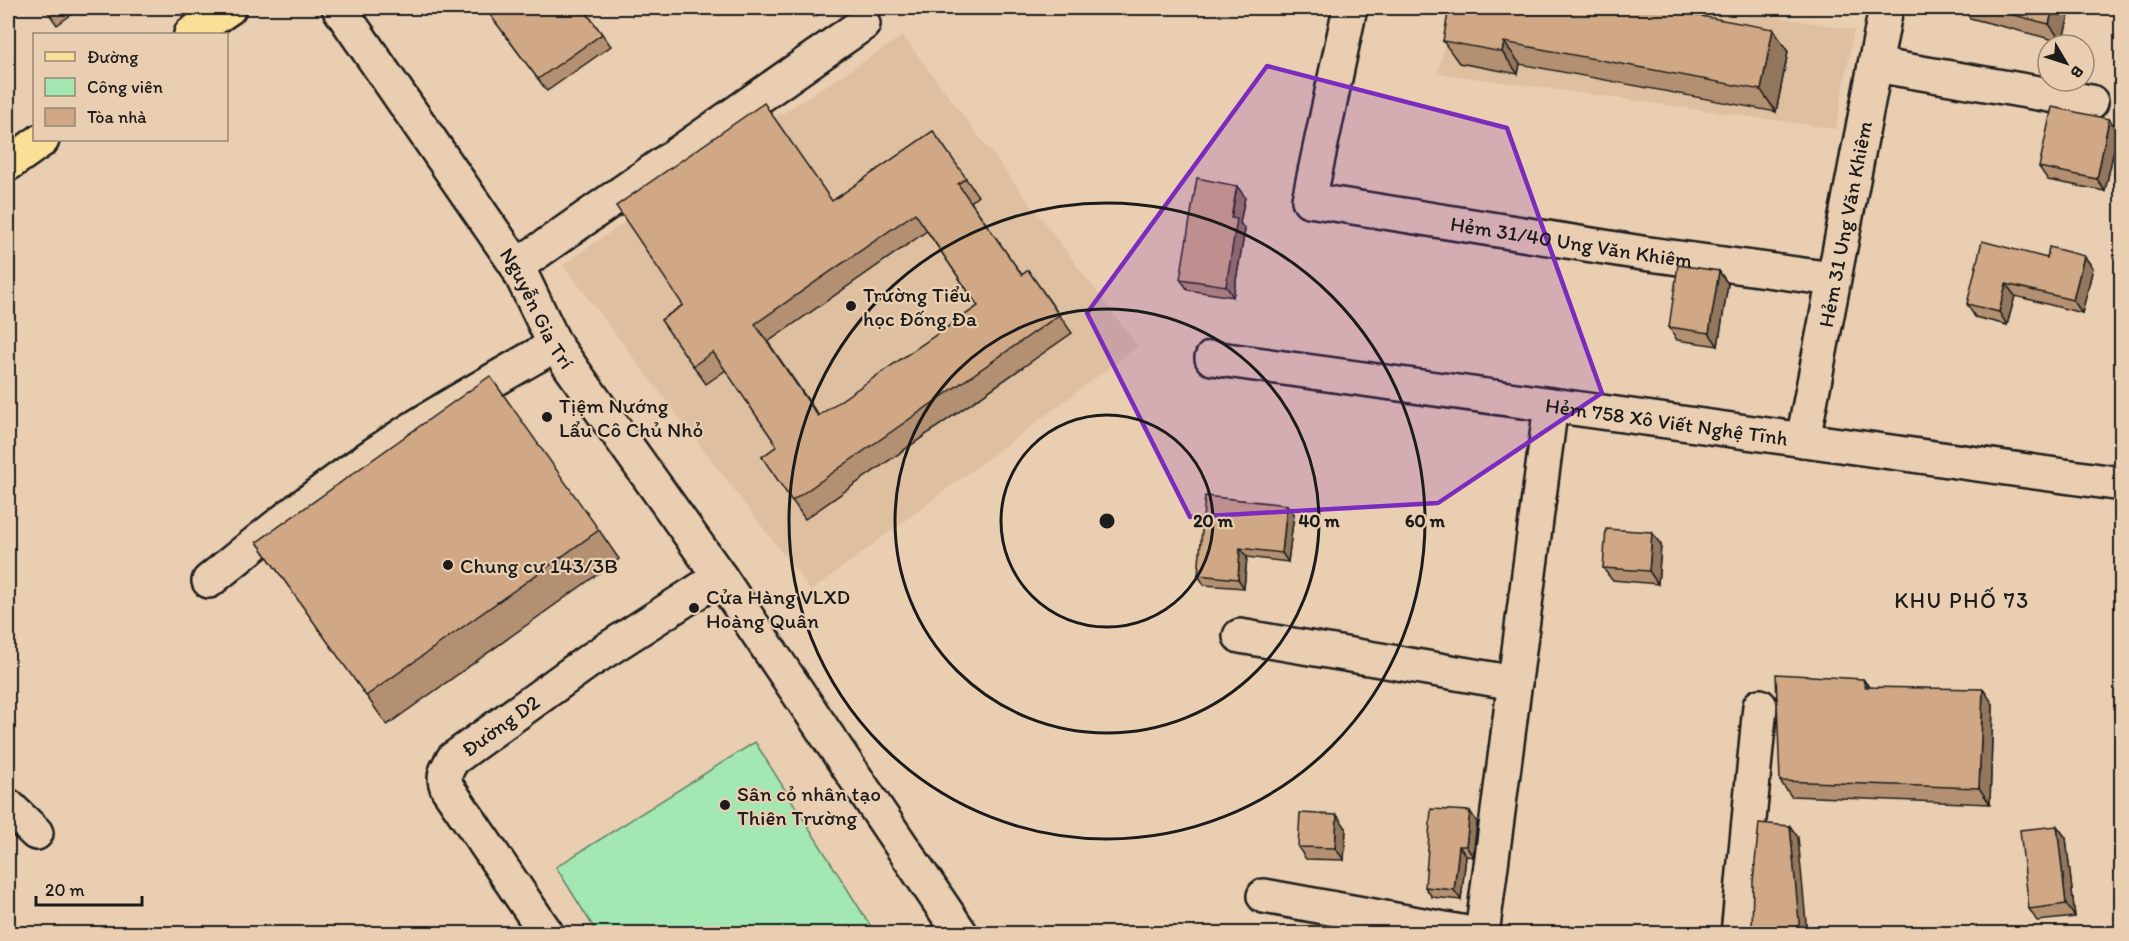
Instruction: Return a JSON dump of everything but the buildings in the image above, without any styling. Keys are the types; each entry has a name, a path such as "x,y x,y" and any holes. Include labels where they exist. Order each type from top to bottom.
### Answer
{"main road":[{"path":"192,33 229,8"},
{"path":"8,164 41,141"}],"street":[{"name":"Nguyễn Gia Trí","path":"339,8 518,266 555,345 720,577 960,933"},
{"name":"Hẻm 31/40 Ung Văn Khiêm","path":"1350,8 1309,200 1642,253 1833,279"},
{"name":"Hẻm 31 Ung Văn Khiêm","path":"1803,440 1886,8"},
{"path":"518,266 863,24"},
{"path":"1875,65 2091,102"},
{"path":"209,581 277,526 393,441 462,398 555,345"},
{"name":"Hẻm 758 Xô Viết Nghệ Tĩnh","path":"1212,358 2121,484"},
{"path":"1264,896 1466,933 1515,683 1551,405"},
{"name":"Đường D2","path":"547,933 448,789 444,781 446,770 453,759 586,663 720,577"},
{"path":"1240,636 1515,683"},
{"path":"1738,933 1760,706"},
{"path":"8,806 36,832"}],"highlighted area":[{"path":"1267,66 1507,128 1602,393 1438,503 1190,517 1087,313"}],"shaded area":[{"path":"1453,8 1724,8 1854,30 1836,129 1438,73"},
{"name":"Trường Tiểu học Đống Đa","path":"903,36 1138,346 811,591 563,265 775,118"}],"green space":[{"name":"Sân cỏ nhân tạo Thiên Trường","path":"755,742 875,933 597,933 556,867"}],"place":[{"name":"Trường Tiểu học Đống Đa","path":"851,306"},
{"name":"Tịệm Nướng Lẩu Cô Chủ Nhỏ","path":"547,417"},
{"name":"Chung cư 143/3B","path":"448,565"},
{"name":"Cửa Hàng VLXD Hoàng Quân","path":"694,608"},
{"name":"Sân cỏ nhân tạo Thiên Trường","path":"725,805"}],"district":[{"name":"KHU PHỐ 73","path":"1962,600"}]}
